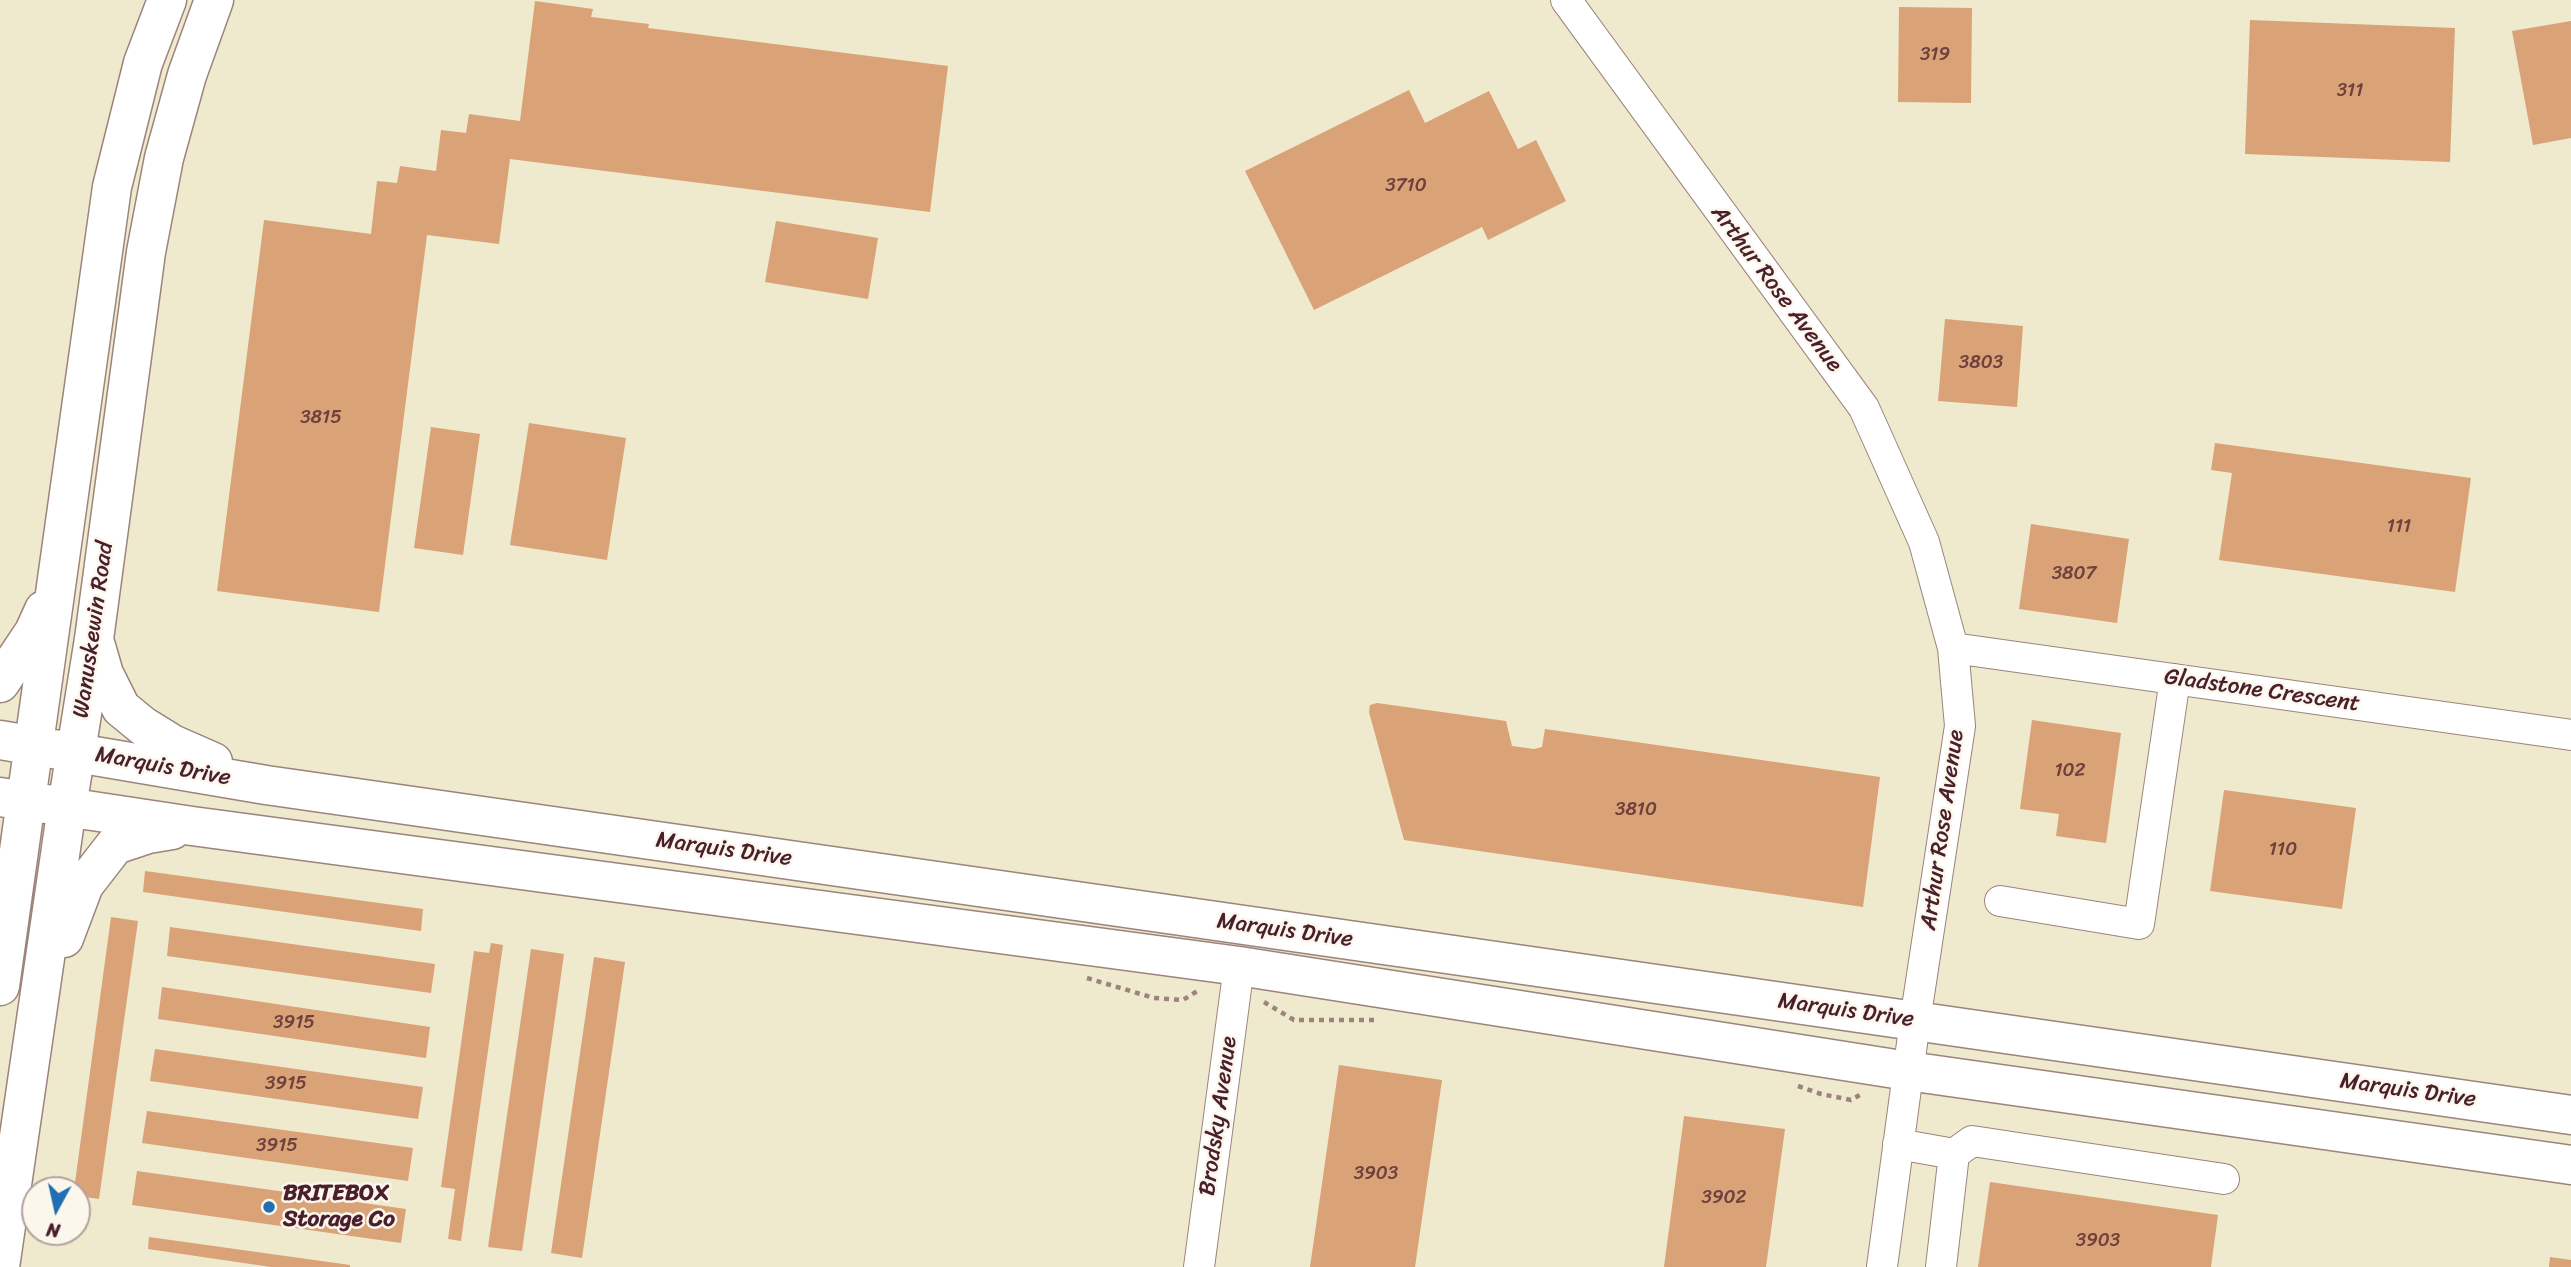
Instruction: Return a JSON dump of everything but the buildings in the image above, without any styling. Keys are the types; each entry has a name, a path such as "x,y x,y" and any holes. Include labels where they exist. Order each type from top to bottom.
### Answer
{"main road":[{"name":"Wanuskewin Road","path":"0,986 17,742 56,582 113,187 134,94 167,0"},
{"name":"Wanuskewin Road","path":"0,1267 94,639 149,238 164,158 187,75 214,0"},
{"path":"0,683 34,632 56,582"},
{"path":"94,639 104,674 121,708 135,720 172,744 266,785"},
{"name":"Marquis Drive","path":"17,742 266,785 2571,1115"},
{"name":"Marquis Drive","path":"13,799 192,826 1239,966 1908,1070 2571,1165"},
{"path":"38,1004 84,886 115,845 148,834 192,826"},
{"path":"0,960 1,979"}],"street":[{"name":"Arthur Rose Avenue","path":"1566,0 1864,408 1924,542 1953,648 1960,726 1915,1021 1882,1267"},
{"name":"Gladstone Crescent","path":"1953,648 2571,734"},
{"path":"2000,901 2139,925 2175,679"},
{"name":"Brodsky Avenue","path":"1199,1267 1239,966"},
{"path":"1941,1267 1954,1154 1972,1140 2224,1179"},
{"path":"1898,1144 1954,1154"}],"place":[{"name":"BRITEBOX Storage Co","path":"269,1207"}]}
